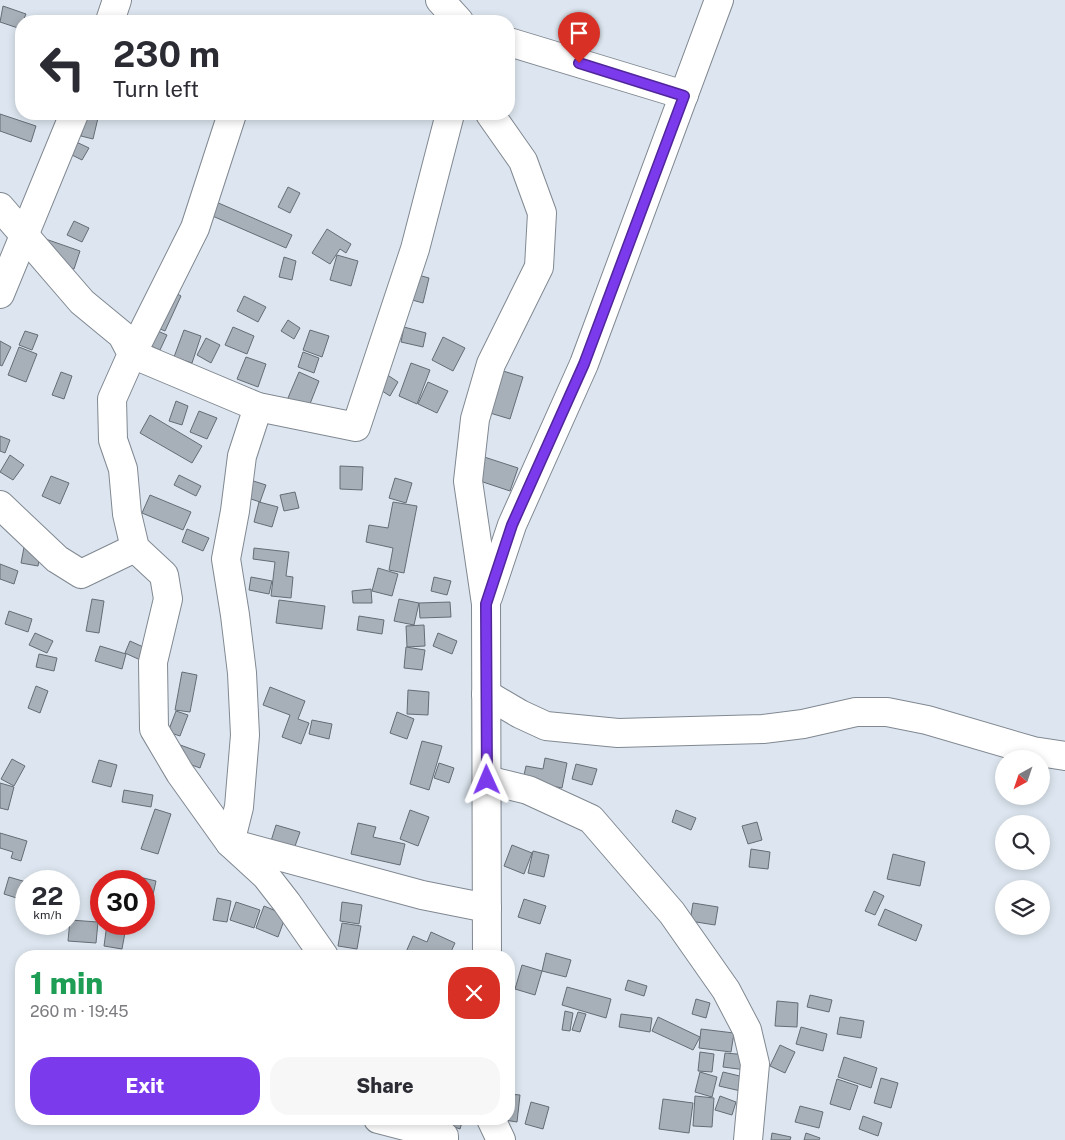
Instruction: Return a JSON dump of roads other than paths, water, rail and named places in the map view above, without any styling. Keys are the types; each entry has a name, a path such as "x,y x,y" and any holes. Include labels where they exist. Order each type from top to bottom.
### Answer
{"street":[{"path":"112,15 117,0"},
{"path":"440,0 454,15"},
{"path":"486,604 512,525 584,364 719,0"},
{"path":"515,44 684,96"},
{"path":"0,294 72,120"},
{"path":"230,120 195,228 132,354 112,399 113,440 123,469 128,514 135,548 164,575 168,598 153,662 154,730 180,773 230,843 266,876 320,950"},
{"path":"0,207 82,302 122,335 132,354 258,408 356,427 415,249 448,120"},
{"path":"487,950 486,604 468,481 476,419 492,364 539,267 542,213 523,161 494,120"},
{"path":"230,843 239,807 245,735 242,673 226,558 235,511 242,456 258,408"},
{"path":"0,505 57,559 81,574 135,548"},
{"path":"486,694 520,714 546,726 618,733 763,729 803,724 856,712 887,712 927,720 1033,751 1065,756"},
{"path":"487,780 528,790 591,819 672,913 726,990 747,1030 755,1064 748,1140"},
{"path":"230,843 422,895 487,908"},
{"path":"400,1125 451,1139"},
{"path":"493,1125 501,1140"}]}
